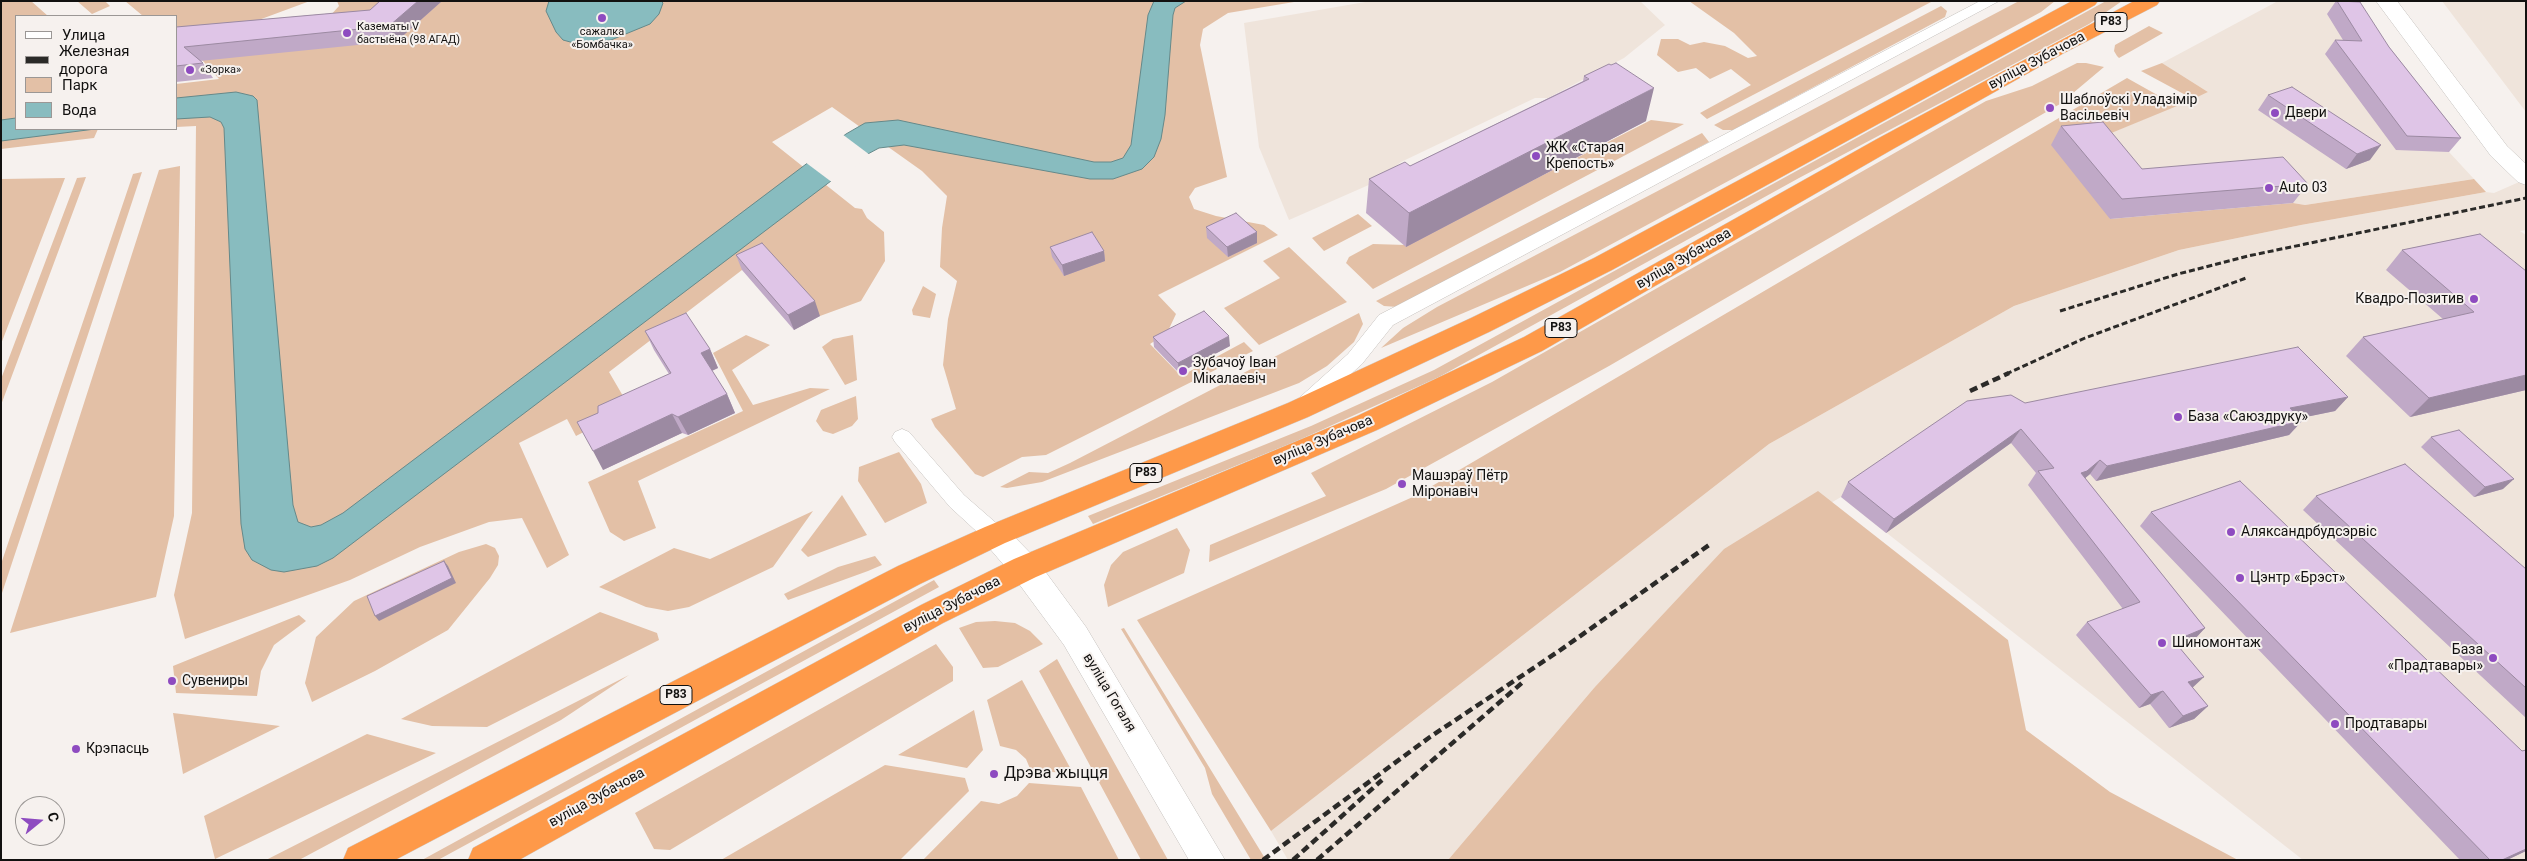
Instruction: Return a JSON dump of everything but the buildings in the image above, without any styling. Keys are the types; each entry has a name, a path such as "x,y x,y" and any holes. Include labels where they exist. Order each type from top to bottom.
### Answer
{"highway":[{"name":"вуліца Зубачова","path":"360,860 909,575 995,536 1298,410 1480,325 1603,264 2088,1"},
{"name":"вуліца Зубачова","path":"485,860 932,614 1025,568 1367,423 1533,344 1884,144 2057,49 2150,1"}],"main road":[{"path":"2386,1 2422,52 2499,151 2526,177"},
{"path":"2402,1 2422,52"},
{"name":"вуліца Гогаля","path":"995,536 1025,568 1075,636 1208,860"}],"street":[{"name":"вуліца Зубачова","path":"1298,410 1355,359 1386,320 1992,1"},
{"path":"902,437 957,501 995,536"}],"shaded area":[{"path":"1371,1 1640,1 1665,25 1624,58 1548,98 1535,98 1401,162 1380,180 1289,220 1259,147 1244,23"},
{"path":"2278,1 2343,1 2449,152 2474,179 2305,205 2293,203 2110,219 2092,141 2208,92 2162,63"},
{"path":"2442,1 2526,1 2526,112"},
{"path":"2526,179 2526,230 2520,231 2526,235 2526,860 2303,860 1841,497 1741,556 1594,688 1448,860 1288,860 1271,831 1769,444 2014,306 2179,250 2301,225 2486,192 2494,193"}],"green space":[{"path":"1,1 31,1 47,15 15,15 15,130 98,130 94,138 1,149"},
{"path":"77,1 105,1 110,6 92,14"},
{"path":"125,1 310,1 237,28 178,33 178,15 142,15"},
{"path":"337,1 382,1 371,13 329,17 339,6"},
{"path":"406,1 1300,1 1228,13 1203,29 1200,45 1227,177 1195,188 1189,197 1194,209 1216,216 1264,225 1278,235 1158,295 1176,314 1167,333 1150,344 1181,376 1244,342 1253,351 1046,455 1022,457 983,477 975,474 935,427 931,419 956,409 943,365 948,319 957,281 940,267 942,228 947,196 922,171 832,107 772,142 855,208 862,209 867,218 884,232 885,261 861,301 820,316 768,258 742,270 609,372 630,408 576,436 567,419 519,443 569,555 547,568 522,518 489,522 420,547 350,580 185,639 174,595 192,513 196,126 178,127 178,84 219,79 187,43 379,27"},
{"path":"1689,1 1933,1 1707,119 1700,113 1751,85 1731,69 1710,79 1696,68 1678,72 1657,55 1661,39 1678,39 1690,45 1704,42 1725,46 1748,58 1757,56 1734,33"},
{"path":"2019,1 2055,1 2041,12 1560,272 1381,348 1403,328 1437,307"},
{"path":"2106,1 2122,1 2089,24 1799,178 1439,377 1299,440 1093,524 1088,516 1311,426 1434,370"},
{"path":"1941,6 1947,11 1945,17 1733,130 1723,130 1714,125"},
{"path":"2149,26 2163,33 2119,58 2117,56 2114,51 2115,45"},
{"path":"2077,63 2104,67 2060,104 1609,366 1386,489 1209,562 1210,545 1326,496 1311,473 1492,382 1986,101 2032,86"},
{"path":"2162,63 2208,92 2193,99 2141,71"},
{"path":"2127,78 2177,106 2092,141 2110,219 2293,203 2305,205 2474,179 2486,192 2301,225 2179,250 2014,306 1769,444 1271,831 1137,620 1415,496"},
{"path":"1651,120 1684,124 1373,289 1346,263 1349,257 1373,244 1406,245"},
{"path":"1702,133 1709,142 1398,307 1384,306 1376,301"},
{"path":"180,166 174,516 156,597 10,633 159,170"},
{"path":"142,172 1,596 1,564 133,174"},
{"path":"86,177 1,405 1,379 77,178"},
{"path":"65,178 1,344 1,179"},
{"path":"1358,214 1372,226 1324,251 1312,238"},
{"path":"1289,247 1347,302 1259,345 1224,308 1280,278 1263,261"},
{"path":"923,286 936,294 930,318 913,315 912,310"},
{"path":"1359,313 1363,324 1354,342 1327,366 1299,383 1042,482 1007,488 1000,487 1029,472 1048,473 1070,463"},
{"path":"746,335 770,345 732,370 753,405 810,388 830,389 638,481 656,528 624,541 610,532 588,482 743,411 713,353"},
{"path":"853,335 857,380 845,385 822,347 833,339"},
{"path":"856,396 858,419 852,426 833,434 823,431 816,421 821,410"},
{"path":"899,452 921,484 927,503 885,523 858,481 859,467"},
{"path":"1818,491 2008,640 2026,730 2110,792 2238,860 1448,860 1594,688 1724,549"},
{"path":"842,495 867,535 808,557 801,550"},
{"path":"813,511 773,567 689,607 668,611 646,607 599,587 674,548 710,559"},
{"path":"1177,528 1190,550 1184,573 1108,607 1104,585 1111,565 1123,552"},
{"path":"486,544 495,548 499,556 498,565 490,578 448,630 375,671 312,702 305,683 316,637 354,601 459,552"},
{"path":"875,556 882,565 788,600 784,594 838,567"},
{"path":"934,580 939,587 438,860 422,860"},
{"path":"600,612 657,633 659,640 487,727 432,726 401,719"},
{"path":"299,615 306,621 274,645 261,671 257,696 176,693 173,666"},
{"path":"976,622 1015,623 1030,631 1043,644 998,667 983,668 959,628"},
{"path":"1124,628 1266,860 1251,860 1212,794 1205,768 1121,629"},
{"path":"936,644 953,667 953,681 670,850 654,849 635,813"},
{"path":"1057,659 1168,860 1141,860 1039,671"},
{"path":"629,675 561,720 299,860 266,860"},
{"path":"1022,680 1073,773 1031,771 1026,759 1016,750 1000,746 987,700"},
{"path":"974,710 983,750 967,768 898,755"},
{"path":"173,713 280,726 183,774"},
{"path":"367,734 436,753 215,859 204,816"},
{"path":"885,765 965,778 969,791 900,860 721,860"},
{"path":"1029,783 1081,787 1119,860 923,860 981,801 999,804 1017,796"}],"water":[{"name":"сажалка «Бомбачка»","path":"549,1 661,1 663,3 659,14 650,24 611,40 574,43 563,40 556,32 546,11"},
{"path":"1154,1 1186,1 1175,8 1173,15 1165,115 1161,139 1154,157 1142,169 1113,179 1090,179 904,145 879,148 864,156 333,558 317,566 284,572 271,570 252,560 245,549 241,524 224,128 221,122 210,117 178,119 178,98 236,92 253,96 257,100 293,505 298,522 311,527 321,525 343,513 846,134 865,123 898,120 1094,162 1111,162 1123,158 1131,145 1148,15"},
{"path":"15,118 15,130 87,130 1,141 1,120"}],"pier":[{"path":"842,134 870,155 833,183 805,162"}],"railway":[{"path":"2060,311 2178,274 2248,256 2526,198"},
{"path":"2006,374 2085,338 2246,278"},
{"path":"1970,391 2009,373"},
{"path":"1263,860 1430,737 1559,651 1709,545"},
{"path":"1317,860 1523,682"},
{"path":"1293,860 1382,780"}],"place":[{"name":"сажалка «Бомбачка»","path":"602,18"},
{"name":"Казематы V бастыёна (98 АГАД)","path":"347,33"},
{"name":"«Зорка»","path":"190,70"},
{"name":"Шаблоўскі Уладзімір Васільевіч","path":"2050,108"},
{"name":"Двери","path":"2275,113"},
{"name":"ЖК «Старая Крепость»","path":"1536,156"},
{"name":"Auto 03","path":"2269,188"},
{"name":"Квадро-Позитив","path":"2474,299"},
{"name":"Зубачоў Іван Мікалаевіч","path":"1183,371"},
{"name":"База «Саюздруку»","path":"2178,417"},
{"name":"Машэраў Пётр Міронавіч","path":"1402,484"},
{"name":"Аляксандрбудсэрвіс","path":"2231,532"},
{"name":"Цэнтр «Брэст»","path":"2240,578"},
{"name":"Шиномонтаж","path":"2162,643"},
{"name":"База «Прадтавары»","path":"2493,658"},
{"name":"Сувениры","path":"172,681"},
{"name":"Продтавары","path":"2335,724"},
{"name":"Крэпасць","path":"76,749"},
{"name":"Дрэва жыцця","path":"994,774"}]}
